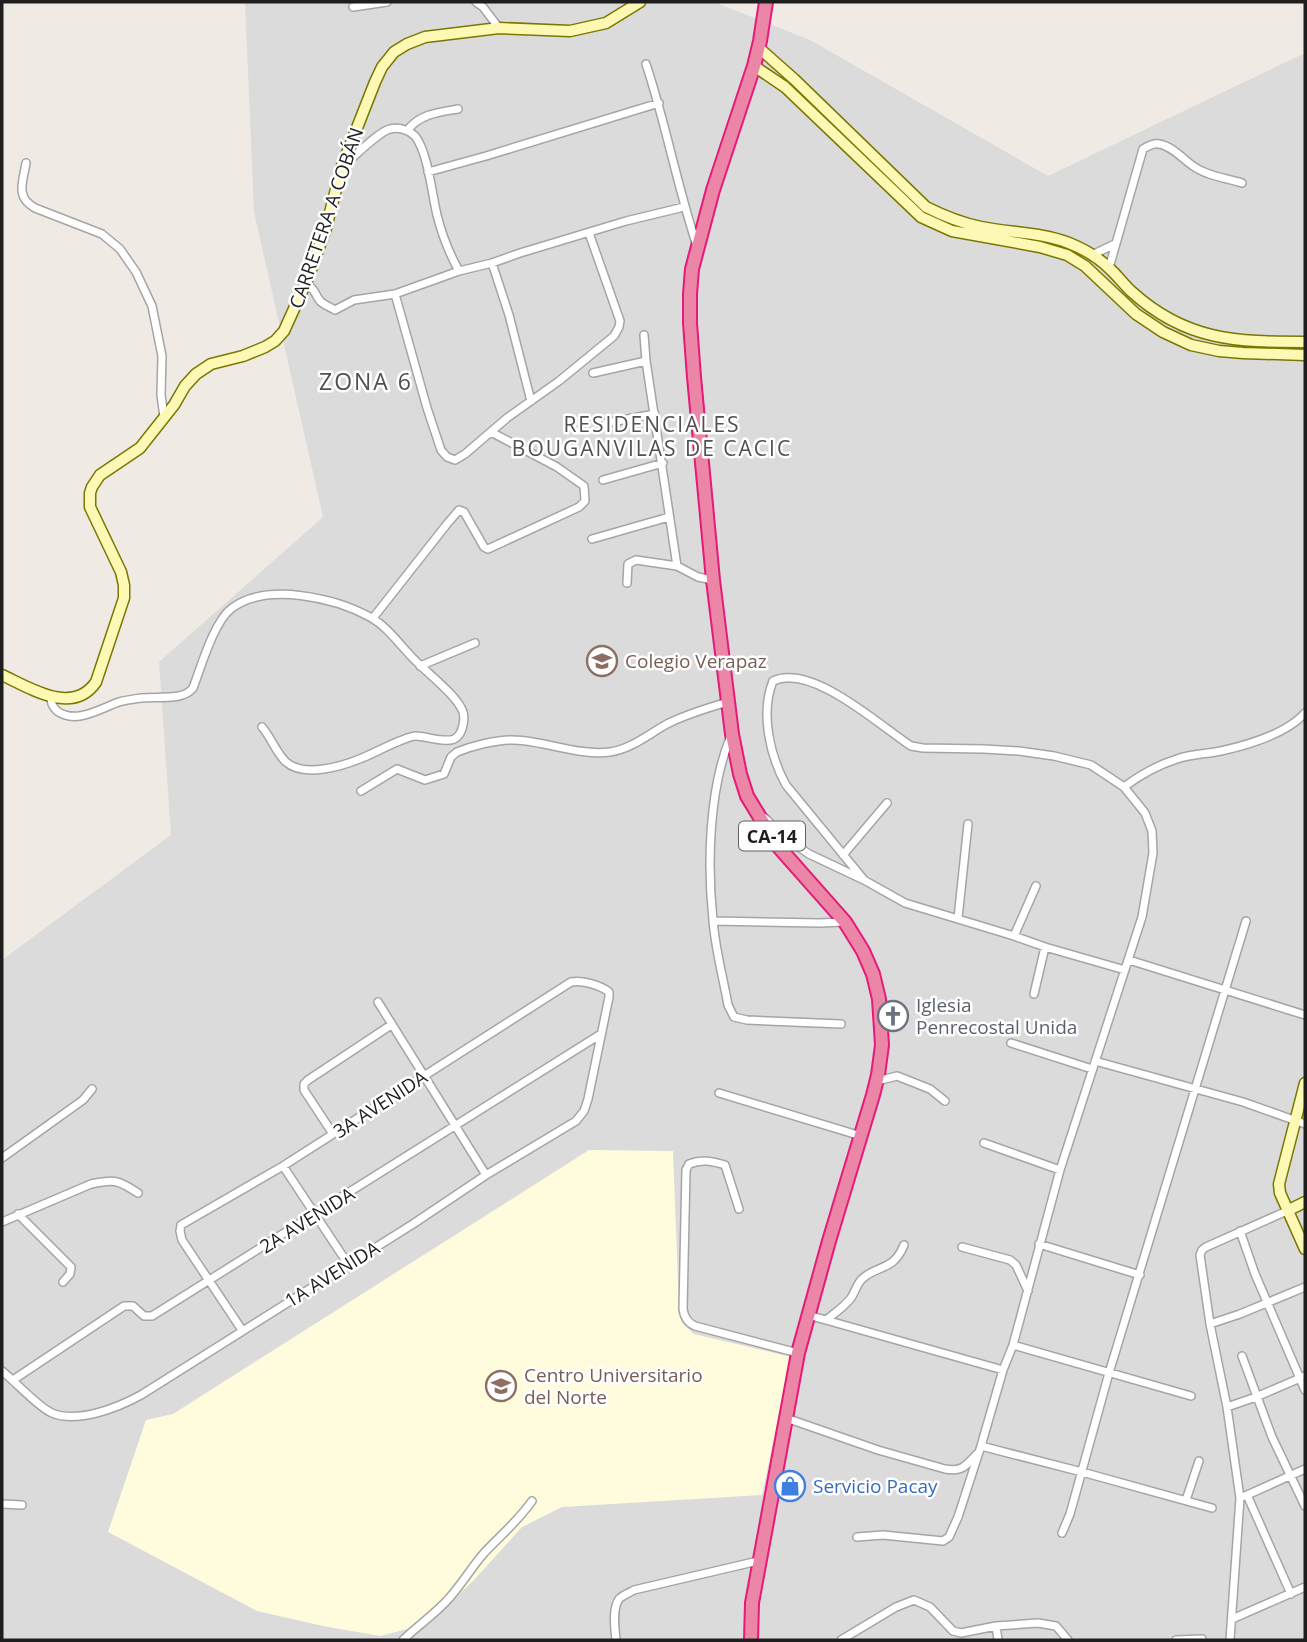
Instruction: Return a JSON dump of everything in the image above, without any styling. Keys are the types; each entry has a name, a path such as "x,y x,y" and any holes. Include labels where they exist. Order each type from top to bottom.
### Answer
{"highway":[{"name":"CA-14","path":"751,1640 751,1603 798,1353 877,1081 882,1045 879,999 873,974 863,951 845,922 776,844 743,785 732,734 713,580 691,323 692,269 713,190 759,48 766,2"}],"street":[{"path":"353,7 387,2"},
{"path":"476,2 499,28"},
{"name":"CARRETERA A COBÁN","path":"2,675 51,696 68,699 87,693 92,688 99,676 124,598 121,572 90,507 92,486 100,475 139,448 196,374 211,364 243,356 275,341 284,331 306,283 326,228 342,166 375,82 382,66 394,52 425,37 499,28 570,31 606,23 640,2"},
{"path":"759,48 926,207 946,218 981,227 1045,236 1071,244 1109,268 1131,292 1164,317 1183,326 1232,340 1305,342"},
{"path":"646,64 697,247"},
{"path":"754,66 785,87 921,218 953,230 1040,247 1068,256 1085,266 1136,314 1163,332 1191,345 1219,351 1305,355"},
{"path":"428,172 659,103"},
{"path":"407,131 419,119 458,109"},
{"path":"342,166 383,132 403,129 414,135 421,148 449,254 459,271"},
{"path":"1109,268 1143,149 1159,144 1194,167 1242,183"},
{"path":"26,163 22,196 26,203 102,234 120,249 136,271 152,306 162,356 161,395 164,418"},
{"path":"306,283 315,289 318,299 335,310 354,300 395,294 459,271 684,207"},
{"path":"395,294 441,450 447,457 455,460 614,336 620,321 589,233"},
{"path":"1092,255 1115,244"},
{"path":"492,263 509,314 531,401"},
{"path":"644,335 677,566"},
{"path":"593,373 646,360"},
{"path":"606,423 655,414"},
{"path":"373,618 459,510 464,512 484,547 488,549 579,507 585,501 584,486 557,467 491,432"},
{"path":"603,480 663,463"},
{"path":"592,540 669,517"},
{"path":"627,583 628,564 636,560 677,566 698,577 713,580"},
{"path":"51,696 56,710 79,716 123,701 190,694 214,632 232,608 257,597 286,594 329,601 373,618 433,676 463,711 462,726 457,738 450,740 412,736 361,759 337,766 299,770 287,763 262,727"},
{"path":"420,666 475,643"},
{"path":"857,1537 883,1535 943,1541 947,1540 958,1517 1013,1345 1060,1170 1142,917 1153,853 1152,831 1145,813 1124,786 1091,765 1054,756 911,746 847,700 797,677 781,677 773,681 767,703 769,733 778,771 786,785 864,880"},
{"path":"361,791 397,769 425,780 444,774 451,757 457,752 503,740 518,740 586,752 611,751 627,747 697,710 728,702"},
{"path":"1124,786 1139,776 1179,758 1223,750 1270,736 1288,728 1305,713"},
{"path":"732,734 718,776 710,846 713,921 728,1005 734,1017 747,1020 841,1024"},
{"path":"843,855 887,803"},
{"path":"758,811 783,836 810,854 905,903 1125,970"},
{"path":"958,919 968,824"},
{"path":"1014,936 1036,886"},
{"path":"713,921 845,922"},
{"path":"1062,1533 1070,1514 1109,1373 1246,921"},
{"path":"1034,994 1045,947"},
{"path":"1129,960 1305,1016"},
{"name":"3A AVENIDA","path":"208,1282 182,1240 181,1225 283,1166 571,982 604,988 609,992 601,1034"},
{"path":"378,1002 486,1175"},
{"path":"333,1134 304,1090 304,1084 391,1025"},
{"name":"1A AVENIDA","path":"13,1380 52,1413 71,1418 124,1404 576,1121 584,1111 601,1034"},
{"name":"2A AVENIDA","path":"13,1380 124,1306 133,1306 145,1316 152,1316 601,1034"},
{"path":"1012,1043 1196,1089 1300,1122"},
{"path":"877,1081 897,1076 930,1089 944,1101"},
{"path":"1305,1083 1300,1122 1279,1184 1280,1193 1305,1249"},
{"path":"2,1158 83,1100 92,1089"},
{"path":"719,1093 861,1136"},
{"path":"984,1143 1060,1170"},
{"path":"739,1209 725,1165 711,1160 689,1164 686,1170 683,1295 685,1317 695,1326 798,1353"},
{"path":"283,1166 348,1264"},
{"path":"2,1222 91,1184 118,1181 138,1193"},
{"path":"1230,1640 1243,1496 1210,1324 1200,1255 1202,1250 1305,1202"},
{"path":"18,1214 71,1267 70,1274 63,1282"},
{"path":"1240,1231 1255,1274 1303,1377 1305,1390"},
{"path":"1039,1244 1140,1275"},
{"path":"826,1320 850,1299 861,1280 895,1260 904,1245"},
{"path":"962,1247 1016,1265 1028,1292"},
{"path":"208,1282 242,1330"},
{"path":"1210,1324 1305,1287"},
{"path":"807,1315 1003,1370"},
{"path":"1013,1345 1191,1396"},
{"path":"1242,1356 1272,1437 1305,1506"},
{"path":"2,1371 13,1380"},
{"path":"1227,1407 1303,1377"},
{"path":"786,1418 878,1450 945,1469 963,1469 980,1449"},
{"path":"980,1449 1082,1472 1212,1508"},
{"path":"1186,1500 1199,1461"},
{"path":"1243,1496 1305,1469"},
{"path":"1243,1496 1292,1594"},
{"path":"403,1640 429,1619 452,1595 468,1572 512,1527 531,1501"},
{"path":"2,1504 22,1505"},
{"path":"616,1640 616,1606 623,1596 634,1590 758,1561"},
{"path":"1232,1619 1305,1587"},
{"path":"841,1640 896,1607 914,1601 929,1607 953,1631 961,1633 996,1626 1048,1623 1056,1626 1068,1640"},
{"path":"996,1626 998,1640"},
{"path":"1176,1640 1202,1639"}],"shaded area":[{"path":"245,2 714,2 810,40 1048,176 1305,55 1305,1640 2,1640 2,960 171,835 159,662 323,517 254,212"},
{"name":"Centro Universitario del Norte","path":"589,1150 673,1151 679,1307 682,1323 694,1334 791,1357 762,1495 562,1507 522,1527 474,1580 427,1624 380,1636 257,1611 108,1532 146,1420 173,1414"}],"place":[{"name":"Colegio Verapaz","path":"602,661"},
{"name":"Iglesia Penrecostal Unida","path":"893,1016"},
{"name":"Centro Universitario del Norte","path":"501,1386"},
{"name":"Servicio Pacay","path":"790,1486"}],"district":[{"name":"ZONA 6","path":"366,381"},
{"name":"RESIDENCIALES BOUGANVILAS DE CACIC","path":"652,436"}]}
